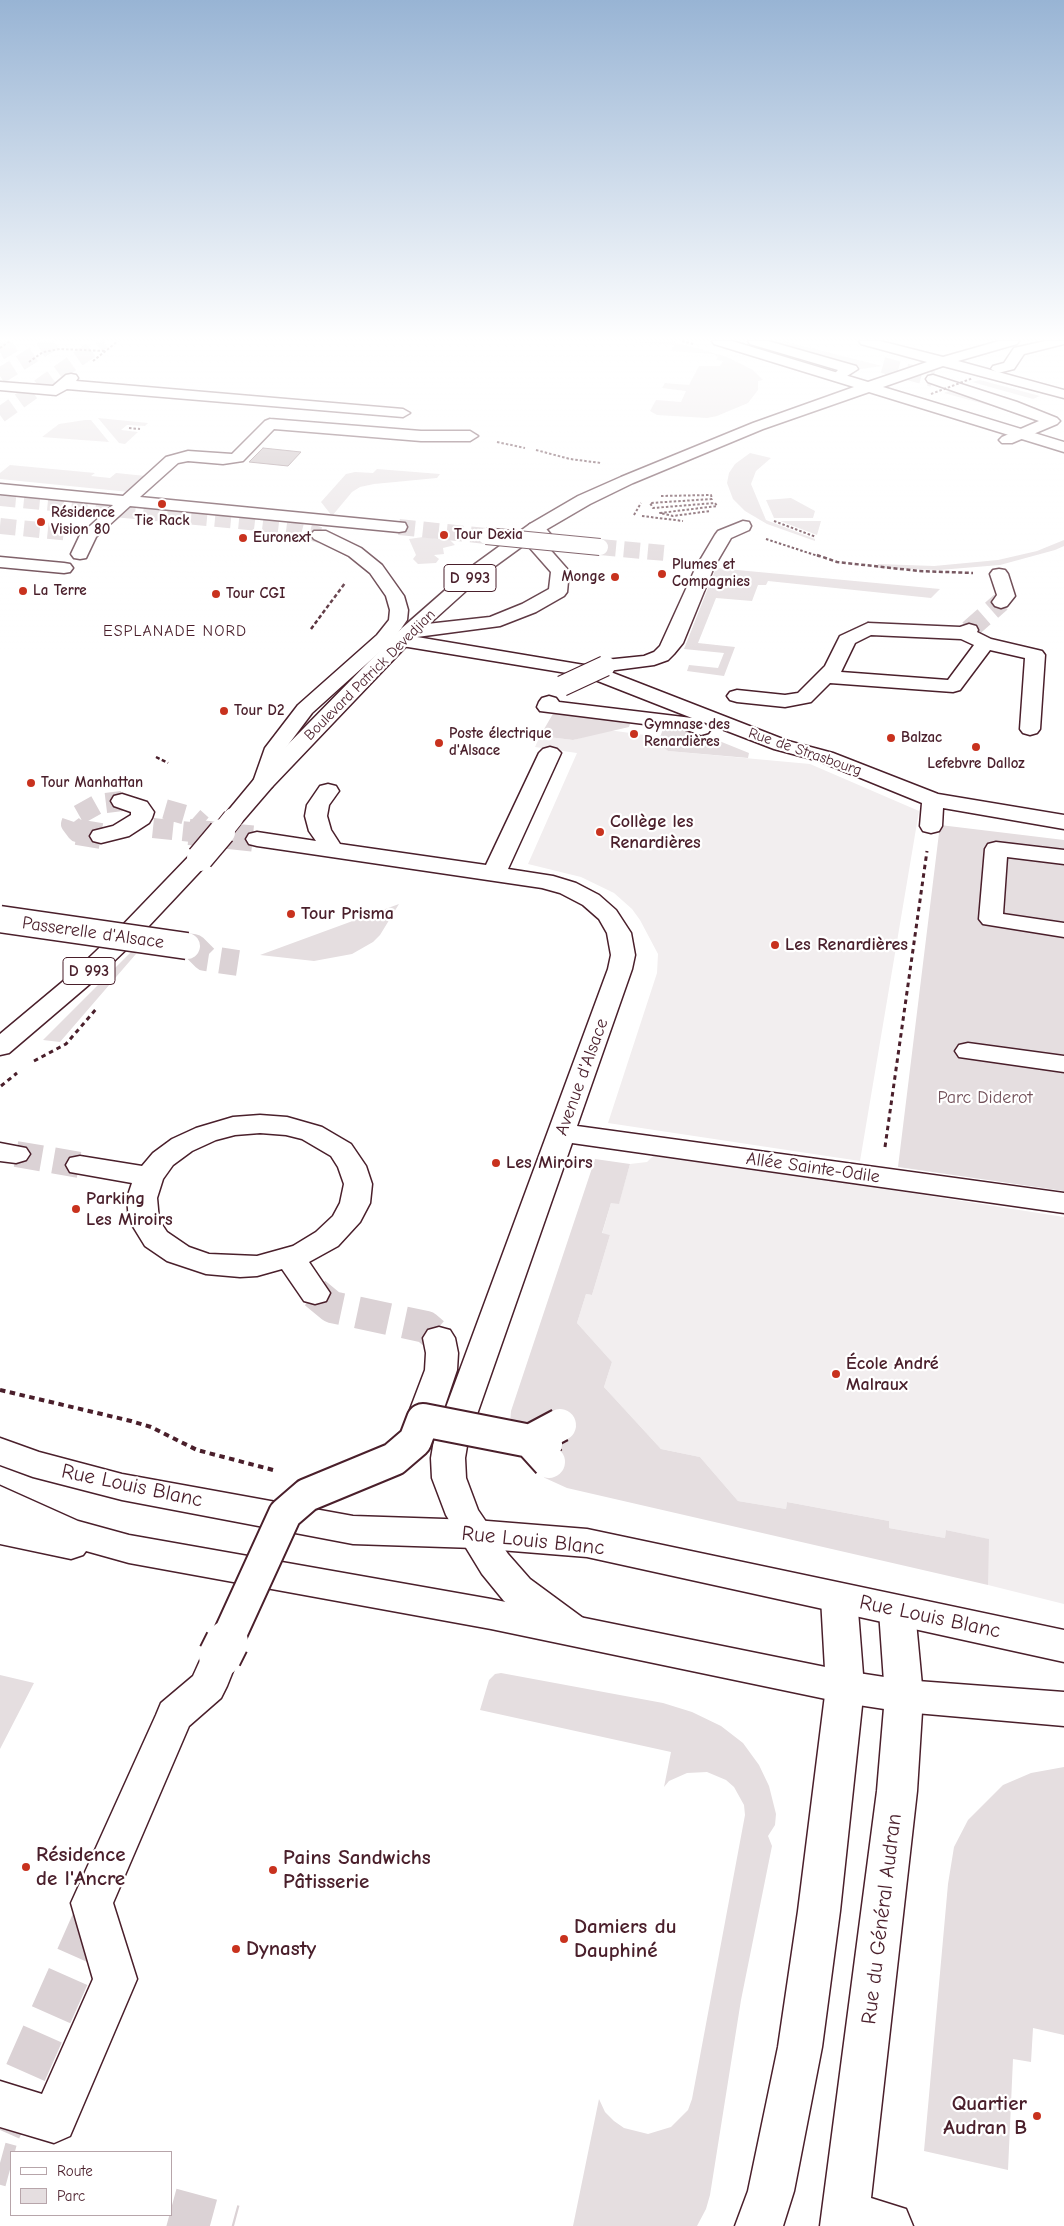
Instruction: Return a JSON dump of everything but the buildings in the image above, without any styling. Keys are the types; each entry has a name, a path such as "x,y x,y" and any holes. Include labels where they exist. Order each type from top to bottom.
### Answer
{"street":[{"path":"80,554 89,535 172,460 188,456 223,459 237,458 250,445"},
{"name":"Boulevard Patrick Devedjian","path":"0,1047 116,946 200,858 264,782 405,636 481,568 536,528 584,500 711,445"},
{"path":"0,489 125,501 322,528 399,528"},
{"path":"742,526 724,535 705,566 673,643 661,656 647,661 605,666 556,694 547,707 688,723 767,756 813,761 932,813 1064,833"},
{"path":"264,782 275,748 305,709 384,639 398,620 398,604 390,587 376,569 322,528"},
{"path":"405,636 493,622 529,608 558,592 560,571 538,547 544,537 536,528"},
{"path":"70,533 89,535"},
{"path":"486,536 600,547"},
{"path":"0,562 64,568"},
{"path":"999,574 1006,596 1001,602"},
{"path":"737,696 785,701 804,698 834,668 847,640 868,629 966,632 985,643 1035,655 1030,729"},
{"name":"Rue de Strasbourg","path":"405,636 589,671 781,745 826,757 932,813 1064,822"},
{"path":"824,677 953,686 985,643"},
{"path":"494,873 550,753"},
{"path":"328,791 318,805 316,816 320,831 329,843 328,850"},
{"path":"154,828 111,834 141,818 143,812 130,804 164,809"},
{"name":"Avenue d'Alsace","path":"257,839 545,881 577,892 604,912 612,920 622,941 623,954 620,969 451,1440 448,1458 449,1478 463,1515 475,1534 517,1590 544,1612 572,1631"},
{"path":"1064,857 996,849 991,919 1064,930"},
{"name":"Passerelle d'Alsace","path":"0,919 187,946"},
{"path":"968,1051 1064,1064"},
{"path":"260,1124 287,1126 323,1138 341,1150 352,1166 358,1184 355,1203 345,1222 327,1239 290,1258 274,1263 240,1267 206,1264 178,1254 156,1239 144,1220 142,1198 149,1177 163,1160 182,1145 206,1134 233,1126 260,1124"},
{"name":"Allée Sainte-Odile","path":"562,1133 1064,1203"},
{"path":"80,1165 149,1177"},
{"path":"290,1258 315,1293"},
{"path":"0,2104 54,2120 115,1978 92,1903 175,1715 208,1686 285,1514 307,1495 394,1459 415,1441 442,1370 442,1353 439,1338"},
{"path":"423,1420 549,1444"},
{"name":"Rue Louis Blanc","path":"0,1451 33,1464 122,1487 353,1530 475,1534 587,1543 1064,1646"},
{"path":"0,1500 41,1521 97,1542 491,1614 845,1687 904,1696 1064,1710"},
{"path":"0,1530 62,1544 179,1558"},
{"path":"759,2226 771,2191 800,2047 828,1847 845,1687 839,1598"},
{"name":"Rue du Général Audran","path":"845,2221 897,1791 904,1696 897,1611"},
{"path":"845,2221 889,2226"}],"path":[{"path":"536,450 570,460 603,463"},
{"path":"654,496 711,495 712,498 650,503 653,508 715,503 717,506 660,513 673,516 722,510 742,526 772,542 837,562 920,571 999,574"},
{"path":"642,516 683,521"},
{"path":"774,522 816,537"},
{"path":"310,629 345,583"},
{"path":"156,756 168,763"},
{"path":"881,1177 932,813"},
{"path":"0,1390 131,1421 151,1427 205,1453 284,1472"}],"shaded area":[{"path":"263,448 301,452 288,466 249,462"},
{"name":"Les Renardières","path":"608,730 660,737 658,743 668,751 810,764 919,811 860,1161 608,1123 657,973 658,954 640,920 632,909 614,893 581,877 528,864 577,753 535,747 540,736 573,740"},
{"name":"École André Malraux","path":"656,1153 1064,1217 1064,1604 988,1585 988,1539 946,1530 945,1538 889,1528 889,1521 787,1502 786,1509 738,1501 700,1457 661,1449 604,1387 612,1362 577,1323 586,1294 592,1295 610,1235 602,1234 611,1203 619,1203 630,1164 647,1162"}],"green space":[{"path":"750,453 771,458 756,471 751,484 766,520 815,539 815,541 767,524 745,511 733,499 727,483 729,473 735,464"},
{"path":"10,465 95,473 91,476 110,478 116,473 146,476 129,492 0,479 0,473"},
{"path":"377,469 440,474 437,478 360,487 352,492 332,516 321,502 346,474 355,472 373,473"},
{"path":"791,498 815,511 813,518 774,518 766,500"},
{"path":"780,521 821,521 817,535"},
{"path":"423,537 450,540 455,545 443,548 444,554 434,555 439,559 436,563 418,564 413,559 416,555 409,539"},
{"path":"1064,540 1064,546 1055,550 1000,565 939,570 878,568 878,564 934,566 998,560 1037,551"},
{"path":"716,568 940,589 931,598 768,581 766,585 758,585 752,601 716,598 698,643 735,647 724,676 687,671 689,665 718,668 724,653 684,649"},
{"path":"554,712 631,721 629,727 573,740 540,736"},
{"path":"664,726 687,728 749,753 748,758 668,751 658,743"},
{"name":"Parc Diderot","path":"940,825 1064,840 1064,1191 898,1167"},
{"path":"399,904 380,935 373,942 352,954 314,961 260,955"},
{"path":"144,939 148,940 60,1042 43,1040"},
{"path":"595,1159 630,1164 619,1204 611,1203 602,1233 610,1235 592,1295 586,1294 577,1323 612,1362 604,1387 661,1449 700,1457 738,1501 786,1509 787,1502 889,1521 889,1528 945,1538 946,1530 989,1539 988,1585 567,1488 545,1478 527,1464 513,1440 510,1424 511,1411"},
{"path":"501,1673 663,1703 692,1712 721,1726 743,1743 759,1765 769,1786 776,1814 775,1825 768,1836 772,1846 741,2000 710,2195 706,2209 697,2226 573,2226 599,2099 605,2112 614,2121 624,2128 648,2134 671,2127 688,2110 692,2099 745,1815 744,1805 734,1787 726,1780 707,1772 687,1773 669,1781 664,1787 671,1752 480,1710 489,1680 495,1674"},
{"path":"0,1675 34,1683 0,1749"},
{"path":"1064,1767 1064,2035 1033,2028 1031,2062 1013,2059 1008,2170 924,2151 948,1884 954,1847 968,1820 1003,1785 1031,1773"}],"tunnel":[{"path":"0,498 249,522 290,527 320,535"},
{"path":"0,526 70,533"},
{"path":"399,527 486,536"},
{"path":"600,547 665,553"},
{"path":"969,630 1001,602"},
{"path":"77,832 71,824 73,818 98,804 122,801"},
{"path":"165,809 193,817 202,825"},
{"path":"153,828 201,833"},
{"path":"77,832 84,833"},
{"path":"77,832 101,836"},
{"path":"189,832 257,839"},
{"path":"187,946 194,947 205,958 238,963"},
{"path":"16,1154 80,1165"},
{"path":"315,1293 332,1307 426,1327 439,1338"},
{"path":"0,2130 98,1909"},
{"path":"0,2163 10,2166"},
{"path":"172,2209 234,2226"}],"place":[{"name":"Tie Rack","path":"162,504"},
{"name":"Résidence Vision 80","path":"41,522"},
{"name":"Tour Dexia","path":"444,535"},
{"name":"Euronext","path":"243,538"},
{"name":"Plumes et Compagnies","path":"662,574"},
{"name":"Monge","path":"615,577"},
{"name":"La Terre","path":"23,591"},
{"name":"Tour CGI","path":"216,594"},
{"name":"Tour D2","path":"224,711"},
{"name":"Gymnase des Renardières","path":"634,734"},
{"name":"Balzac","path":"891,738"},
{"name":"Poste électrique d'Alsace","path":"439,743"},
{"name":"Lefebvre Dalloz","path":"976,747"},
{"name":"Tour Manhattan","path":"31,783"},
{"name":"Collège les Renardières","path":"600,832"},
{"name":"Tour Prisma","path":"291,914"},
{"name":"Les Renardières","path":"775,945"},
{"name":"Les Miroirs","path":"496,1163"},
{"name":"Parking Les Miroirs","path":"76,1209"},
{"name":"École André Malraux","path":"836,1374"},
{"name":"Résidence de l'Ancre","path":"26,1867"},
{"name":"Pains Sandwichs Pâtisserie","path":"273,1870"},
{"name":"Damiers du Dauphiné","path":"564,1939"},
{"name":"Dynasty","path":"236,1949"},
{"name":"Quartier Audran B","path":"1037,2116"}],"district":[{"name":"ESPLANADE NORD","path":"175,631"}]}
